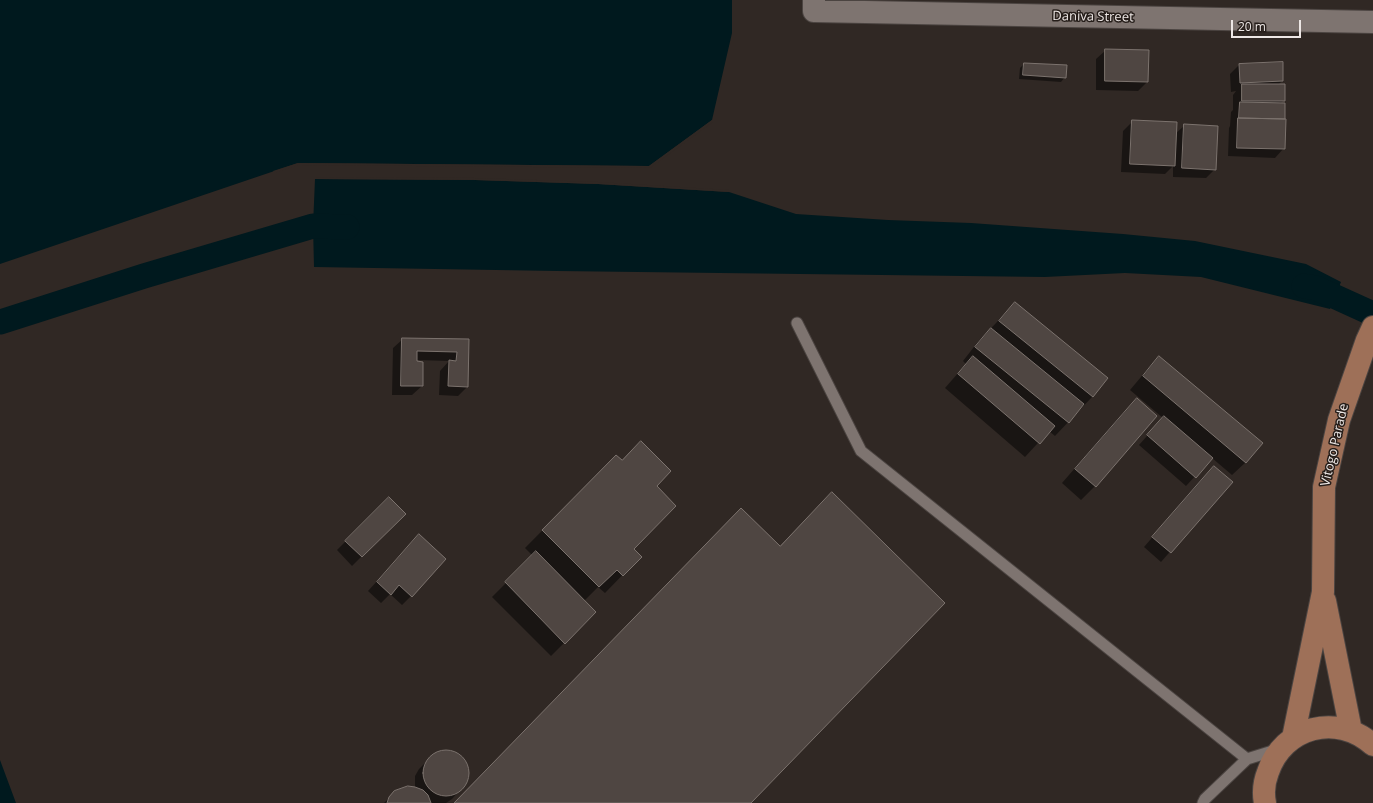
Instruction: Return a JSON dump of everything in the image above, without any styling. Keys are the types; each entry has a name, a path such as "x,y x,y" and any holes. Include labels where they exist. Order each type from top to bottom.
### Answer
{"main road":[{"name":"Vitogo Parade","path":"1351,730 1323,592 1324,487 1339,420 1370,333"},
{"name":"Vitogo Parade","path":"1287,743 1323,592"},
{"path":"1265,803 1265,780 1271,762 1287,743 1305,731 1333,727 1351,730 1373,745"}],"street":[{"name":"Daniva Street","path":"814,6 1373,22"}],"lane":[{"path":"798,323 861,451 1247,759"},
{"path":"1203,803 1247,759 1287,743"}],"water":[{"path":"0,0 732,0 732,33 712,120 649,166 298,163 0,264"},
{"path":"315,179 475,180 598,184 729,192 796,214 888,220 971,223 1123,234 1195,241 1306,264 1341,282 1330,309 1201,277 1125,273 1045,277 314,267 313,226"},
{"path":"0,760 16,803 0,803"}],"pier":[{"path":"712,120 713,122 650,168 298,165 274,173 273,171 298,163 649,166"},
{"path":"315,177 475,178 598,182 729,190 729,192 598,184 475,180 313,179"}],"building":[{"path":"1105,49 1149,50 1148,82 1105,81"},
{"path":"1283,62 1283,81 1240,83 1239,64"},
{"path":"1024,63 1067,65 1066,78 1023,75"},
{"path":"1242,84 1285,84 1285,101 1242,101"},
{"path":"1240,102 1285,103 1285,119 1239,118"},
{"path":"1238,118 1286,119 1285,149 1237,148"},
{"path":"1132,120 1177,122 1175,166 1130,164"},
{"path":"1184,124 1218,126 1216,170 1182,168"},
{"path":"1015,302 1108,378 1093,397 999,321"},
{"path":"991,328 1084,404 1069,423 975,347"},
{"path":"402,338 469,339 468,387 448,386 449,360 456,361 457,352 417,351 417,361 423,362 423,386 401,386"},
{"path":"973,356 1055,426 1040,444 958,374"},
{"path":"1159,356 1263,443 1246,463 1143,376"},
{"path":"1137,398 1157,416 1096,487 1075,469"},
{"path":"1164,416 1213,458 1196,478 1147,435"},
{"path":"641,441 671,471 657,486 676,506 634,549 642,557 623,576 617,570 599,587 542,530 616,455 622,460"},
{"path":"1214,466 1233,482 1171,553 1152,537"},
{"path":"832,492 945,603 751,803 454,803 741,508 780,546"},
{"path":"389,497 406,514 362,557 345,541"},
{"path":"419,534 446,559 412,597 399,585 391,595 377,582"},
{"path":"536,551 596,612 565,644 505,582"},
{"path":"451,750 455,751 465,760 468,764 468,782 459,792 451,796 441,796 433,792 424,782 423,768 427,760 437,751"},
{"path":"408,786 423,790 428,795 431,803 387,803 389,797 394,791"}],"waterway":[{"path":"0,322 144,276 313,226 347,227"},
{"path":"1304,286 1316,288 1373,314"}]}
